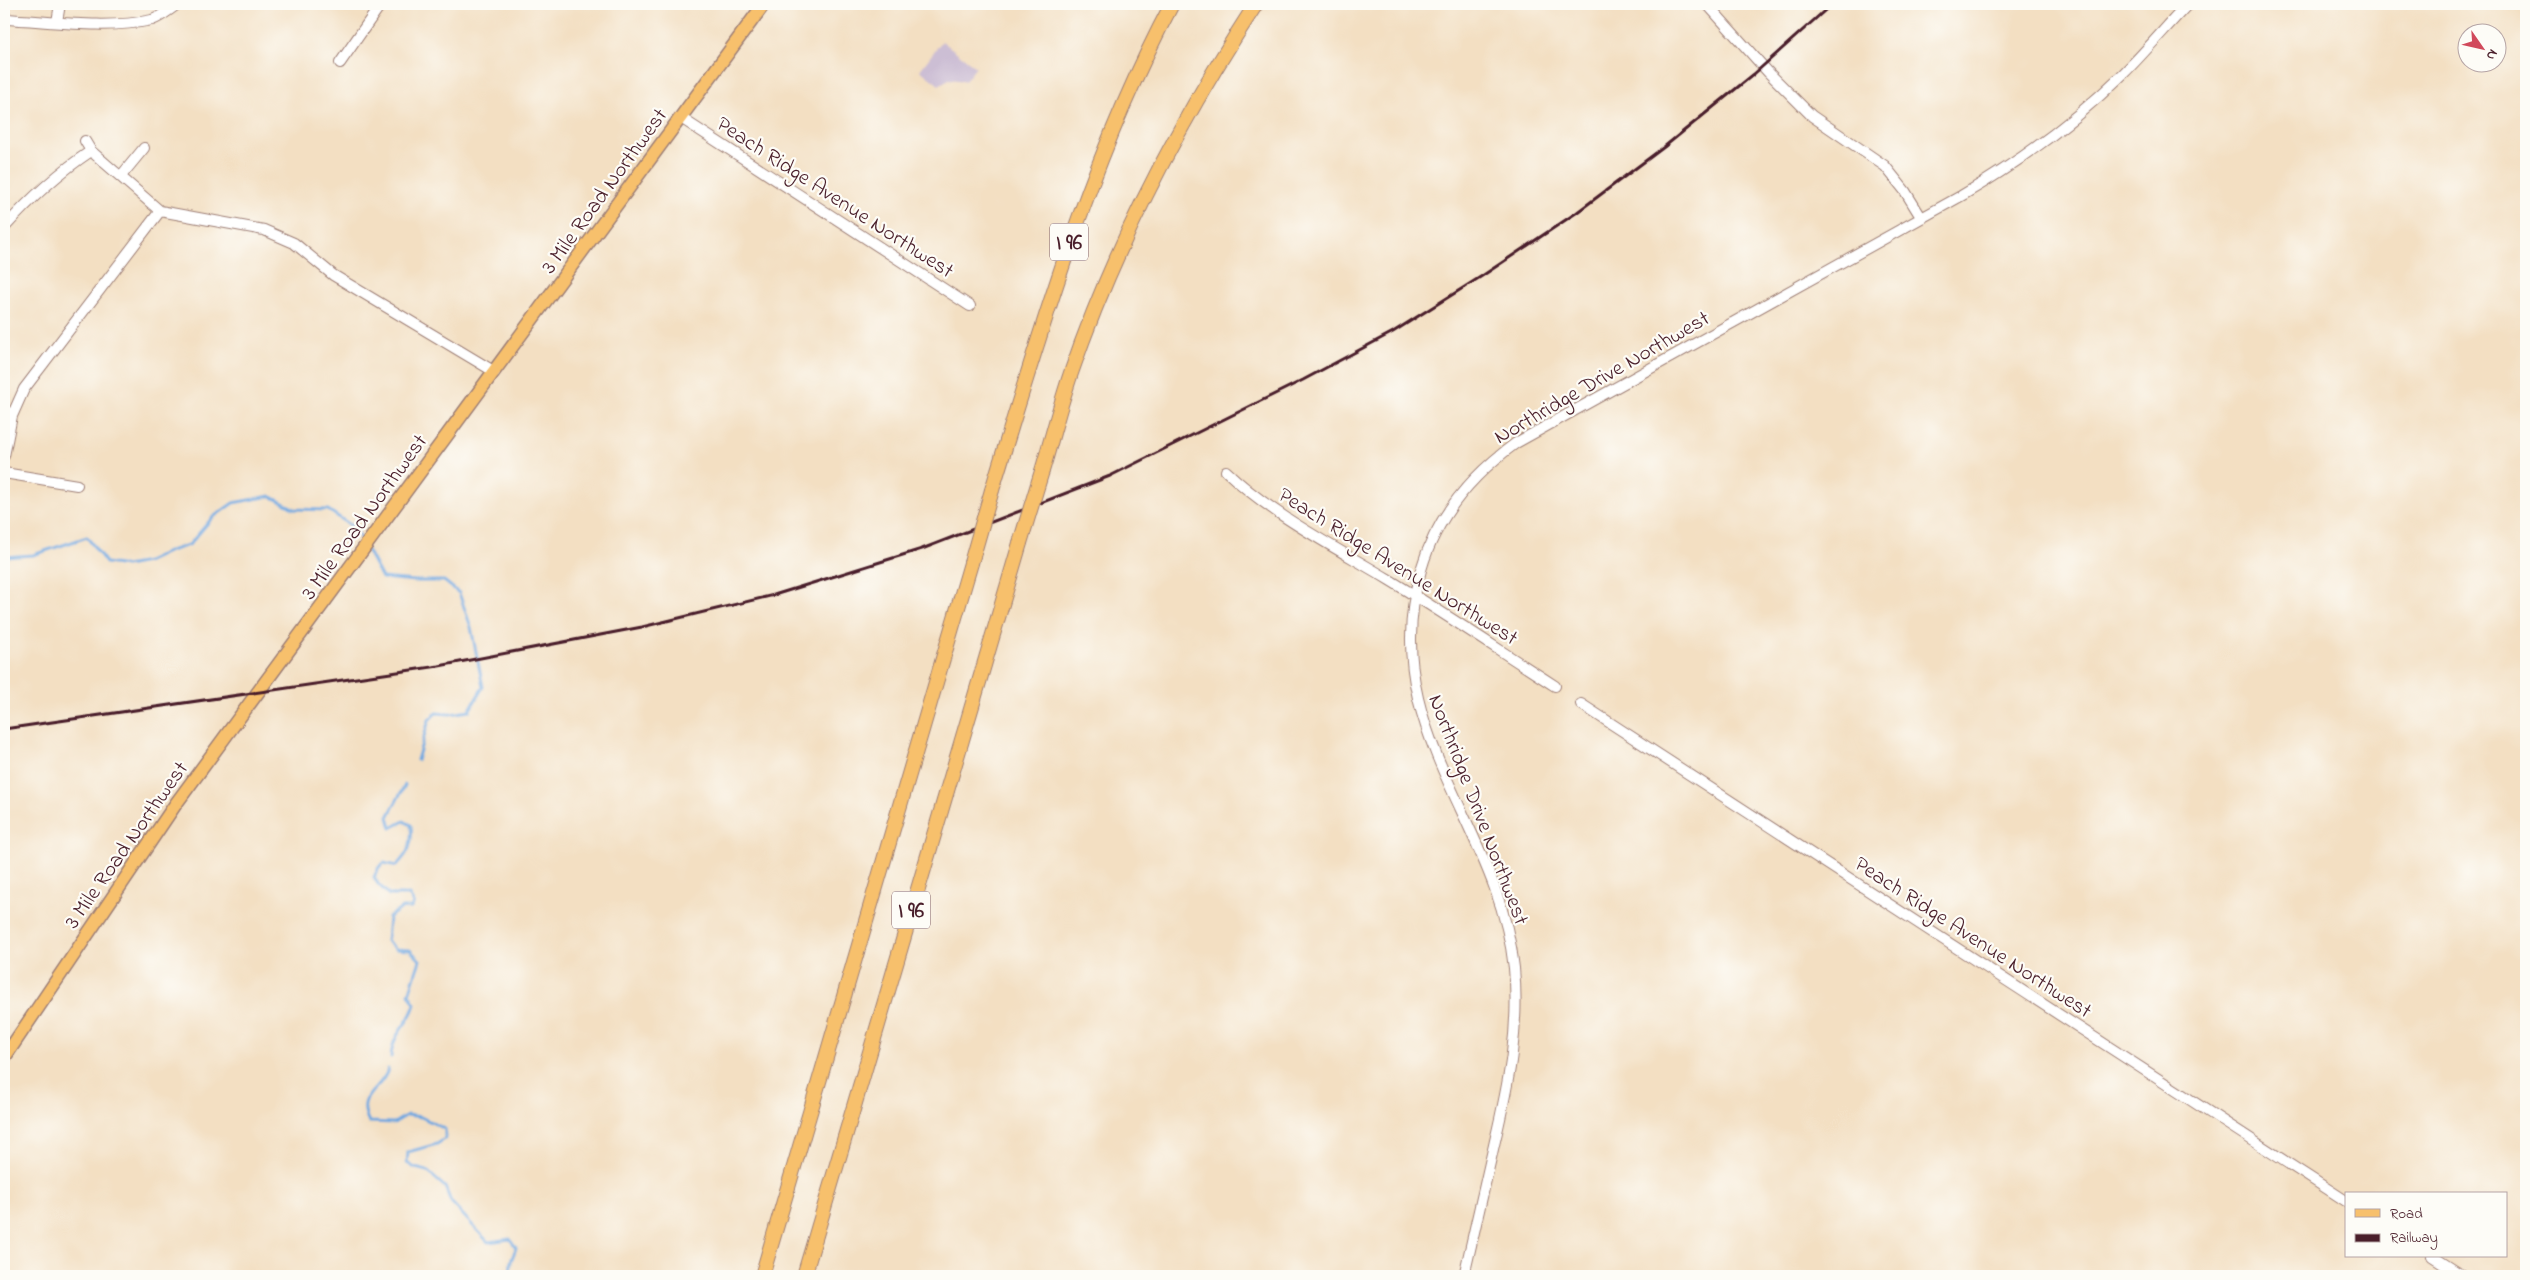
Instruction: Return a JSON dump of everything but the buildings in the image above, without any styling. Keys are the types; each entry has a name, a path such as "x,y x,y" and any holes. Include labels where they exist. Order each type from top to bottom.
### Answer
{"highway":[{"name":"I 96","path":"762,1276 992,490 1057,277 1122,106 1172,4"},
{"name":"I 96","path":"804,1276 1071,373 1092,317 1140,208 1174,141 1214,70 1256,4"},
{"path":"758,1276 776,1226"}],"main road":[{"name":"3 Mile Road Northwest","path":"4,1058 155,833 764,4"}],"street":[{"path":"57,22 60,4"},
{"path":"4,19 57,22 78,26 153,20 178,4"},
{"path":"340,63 381,4"},
{"path":"1707,4 1768,72 1812,116 1871,155 1891,172 1921,217"},
{"name":"Northridge Drive Northwest","path":"1464,1276 1510,1078 1516,1026 1516,983 1512,954 1498,900 1432,744 1418,703 1410,644 1414,595 1426,555 1449,510 1480,473 1506,451 1545,426 1992,176 2078,113 2123,74 2188,4"},
{"name":"Peach Ridge Avenue Northwest","path":"681,118 970,306"},
{"path":"86,141 91,151 160,211 264,230 294,244 334,275 495,372"},
{"path":"121,176 144,148"},
{"path":"4,228 29,200 72,164 91,151"},
{"path":"4,456 12,416 24,389 160,211"},
{"name":"Peach Ridge Avenue Northwest","path":"1226,471 1242,487 1555,686"},
{"path":"4,473 77,485"},
{"name":"Peach Ridge Avenue Northwest","path":"1581,704 2345,1200"},
{"path":"2435,1258 2463,1276"}],"shaded area":[{"path":"942,41 976,67 965,81 949,79 939,85 920,70"}],"waterway":[{"path":"4,557 33,555 87,537 106,563 126,566 147,562 170,551 189,545 212,518 233,503 270,496 295,509 328,510 355,528 363,543"},
{"path":"367,550 382,578 444,581 459,593 471,627 483,687 469,711 450,714 436,713 429,720 417,760"},
{"path":"391,1057 395,1040 409,1018 415,1004 409,994 420,960 410,950 396,949 387,941 389,917 402,908 411,908 414,903 409,895 389,895 374,877 379,867 384,863 396,866 404,857 409,847 411,825 404,821 391,828 388,817 405,785"},
{"path":"388,1069 385,1076 367,1099 365,1113 369,1122 394,1123 407,1115 421,1117 445,1129 445,1139 437,1144 408,1152 407,1163 415,1168 427,1171 445,1187 451,1202 488,1242 510,1239 516,1248 511,1261 510,1276"}],"railway":[{"path":"4,729 439,666 642,627 774,595 922,549 1110,476 1303,380 1393,332 1482,276 1576,213 1664,147 1754,74 1832,4"}]}
